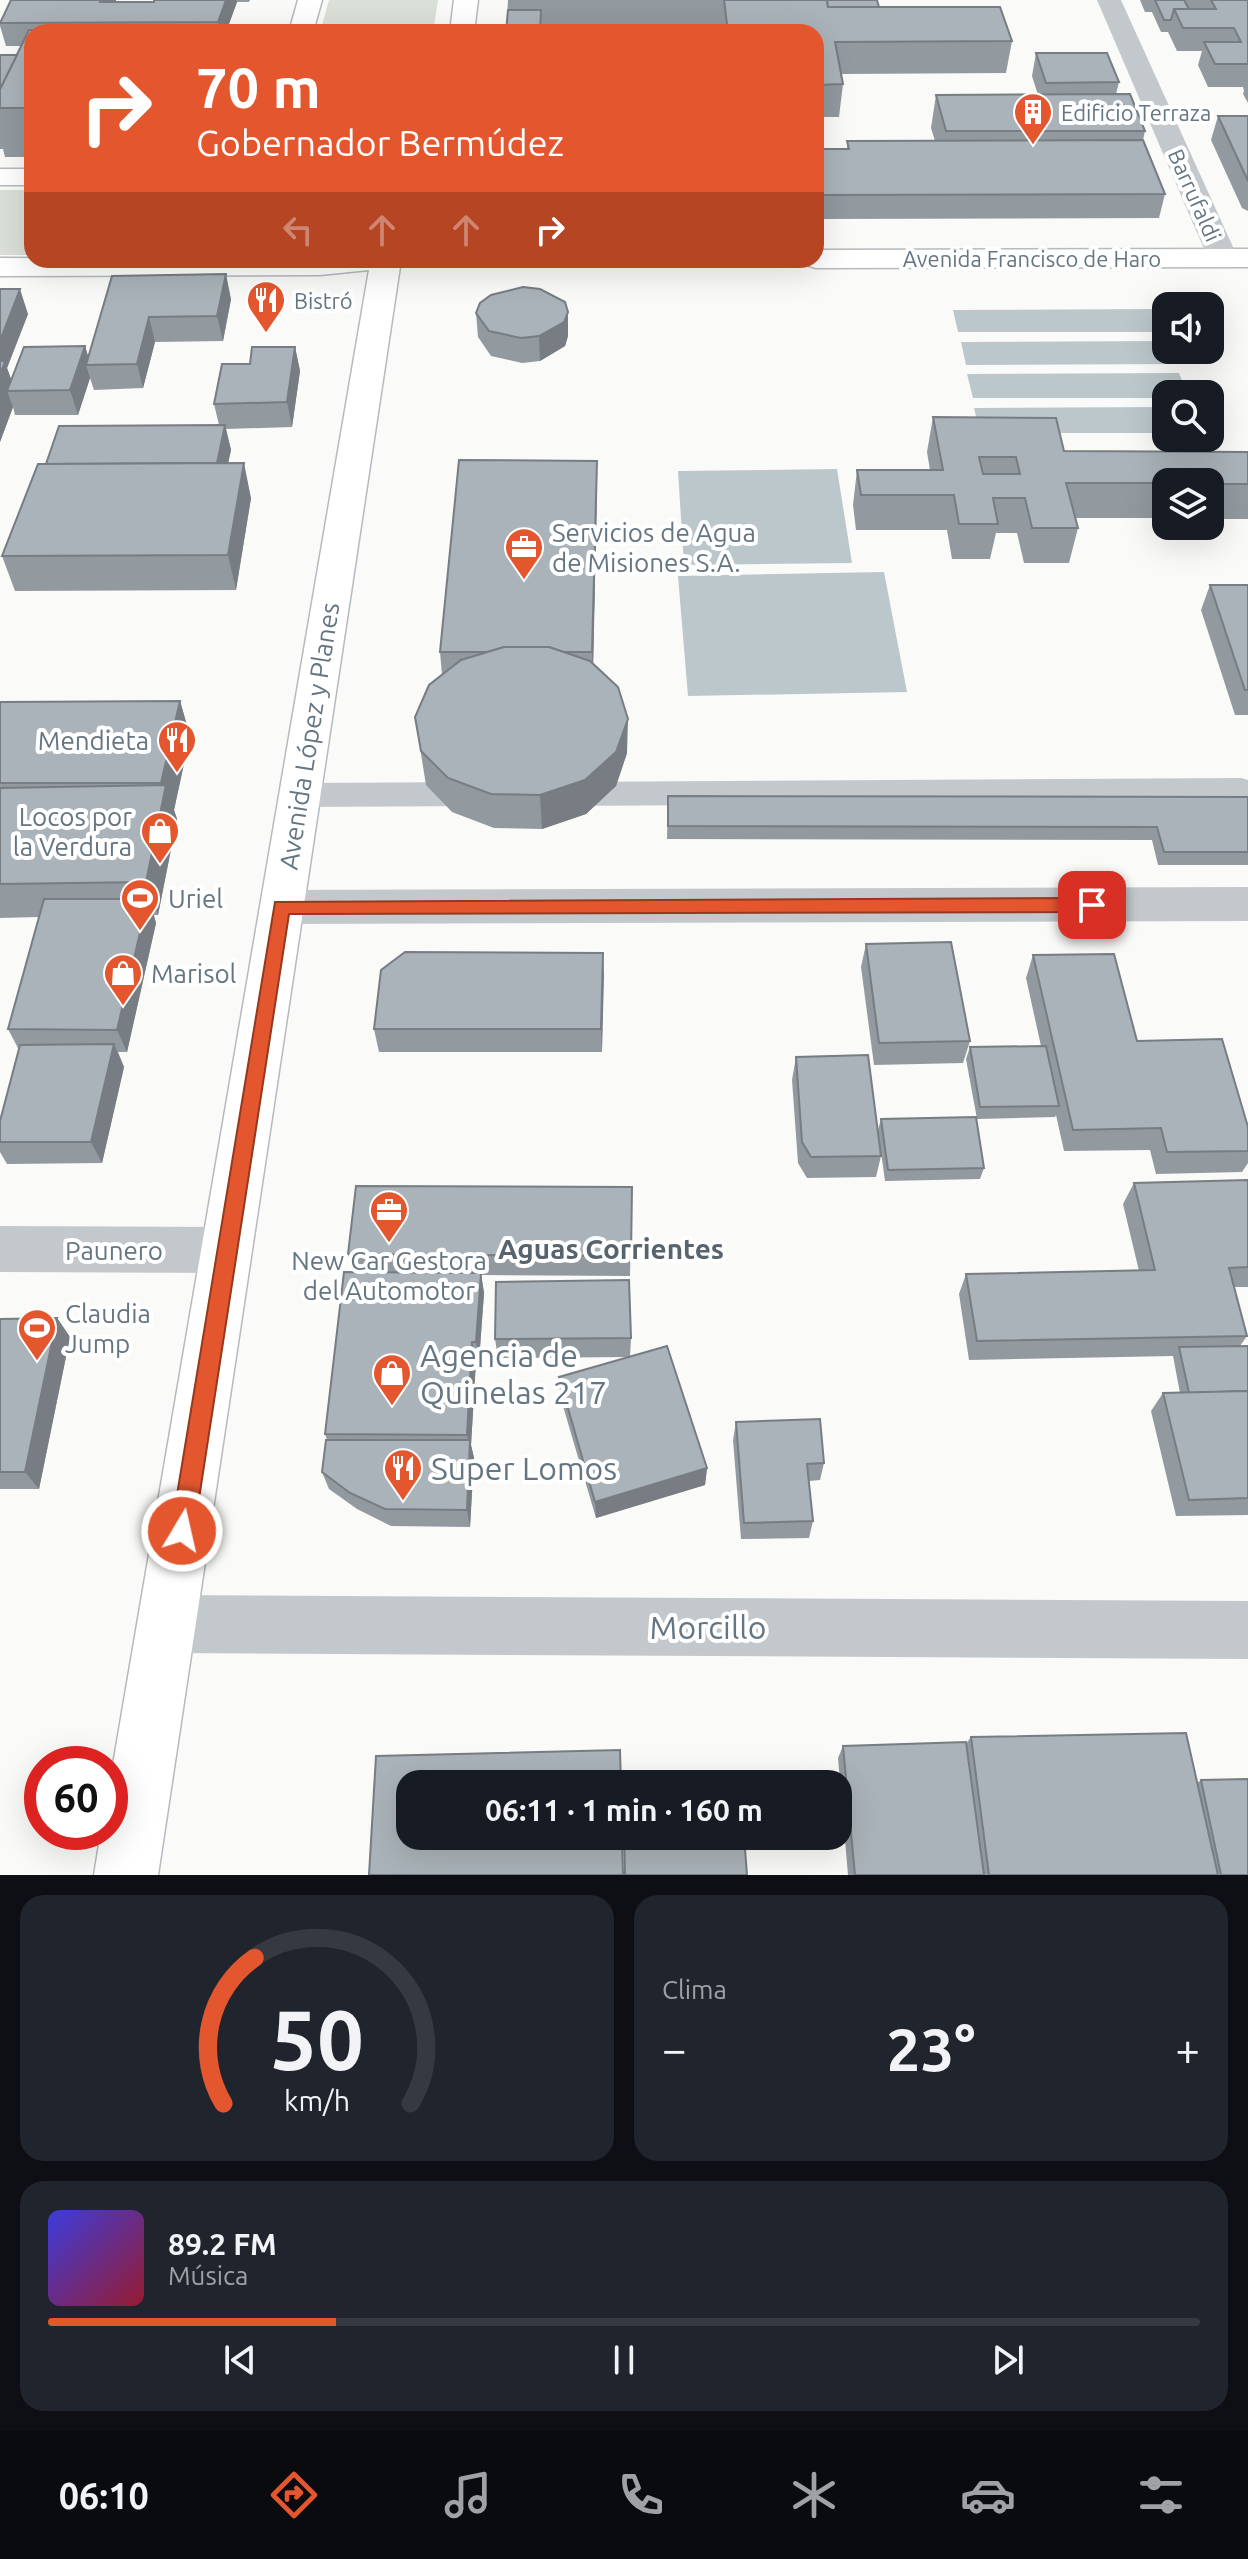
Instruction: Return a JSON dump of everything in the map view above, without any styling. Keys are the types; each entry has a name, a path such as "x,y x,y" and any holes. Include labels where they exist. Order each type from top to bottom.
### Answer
{"main road":[{"path":"303,24 310,0"},
{"path":"463,24 466,0"},
{"path":"0,177 24,177"},
{"name":"Avenida Francisco de Haro","path":"824,259 1236,258"},
{"path":"0,267 24,267"},
{"name":"Avenida López y Planes","path":"126,1875 383,268"}],"street":[{"name":"Barrufaldi","path":"1109,0 1236,258"},
{"path":"282,907 1248,904"},
{"name":"Paunero","path":"0,1249 227,1250"},
{"name":"Morcillo","path":"167,1624 1248,1630"}],"lane":[{"path":"300,795 1241,790"}],"shaded area":[{"path":"329,0 438,0 434,24 322,24"},
{"path":"0,190 24,190 24,255 0,255"},
{"path":"1152,309 1152,332 958,332 953,310"},
{"path":"1152,341 1152,364 1177,364 966,365 961,342"},
{"path":"1179,373 1182,380 1152,380 1152,398 973,398 967,374"},
{"path":"1152,407 1152,433 980,433 974,408"},
{"path":"837,469 852,563 684,565 678,471"},
{"path":"884,572 907,692 688,696 678,576"}],"building":[{"path":"11,0 226,0 218,22 0,23"},
{"path":"724,0 827,0 828,7 1000,7 1012,41 835,42 843,84 824,85 824,24 727,24"},
{"path":"827,0 877,0 879,7 828,7"},
{"path":"1155,0 1184,0 1189,9 1174,9 1171,20 1164,20"},
{"path":"1211,0 1248,0 1248,64 1215,64 1204,42 1241,42 1234,28 1183,28 1174,9 1216,9"},
{"path":"508,10 541,10 540,24 507,24"},
{"path":"24,40 24,108 0,108 0,89"},
{"path":"1036,53 1107,53 1119,82 1046,83"},
{"path":"0,55 17,55 0,89"},
{"path":"1130,94 1145,131 946,131 936,95"},
{"path":"1218,116 1248,116 1248,181"},
{"path":"1143,140 1165,194 824,195 824,149 849,149 847,141"},
{"path":"226,274 217,316 149,317 137,364 86,365 112,276"},
{"path":"523,287 540,289 565,302 568,312 564,322 539,336 521,338 489,331 476,313 480,303 491,295"},
{"path":"0,289 20,289 0,341"},
{"path":"85,346 70,390 7,391 24,347"},
{"path":"252,347 295,347 287,402 214,404 222,364 250,364"},
{"path":"933,417 1056,418 1064,451 1248,452 1248,484 1224,484 1224,468 1152,468 1152,483 1066,483 1078,528 1032,528 1025,498 993,498 998,524 959,524 954,495 861,495 857,470 943,470","holes":["979,457 1016,457 1020,474 983,474"]},
{"path":"225,425 217,463 46,464 59,426"},
{"name":"Servicios de Agua de Misiones S.A.","path":"459,460 597,461 592,652 563,652 549,647 504,647 488,652 440,652"},
{"path":"244,463 228,555 2,556 38,464"},
{"path":"1210,585 1248,585 1248,690 1245,690"},
{"path":"504,647 549,647 590,661 618,687 628,719 616,752 585,780 540,795 491,794 448,778 421,751 415,717 429,685 461,660"},
{"path":"180,701 161,783 0,783 0,702"},
{"path":"166,785 146,882 0,884 0,788"},
{"path":"668,796 1248,797 1248,852 1164,852 1157,827 668,826"},
{"path":"44,899 148,899 117,1030 8,1029"},
{"path":"951,942 970,1041 879,1043 866,944"},
{"path":"405,952 603,953 601,1029 374,1029 381,970"},
{"path":"1114,954 1137,1041 1222,1039 1248,1127 1248,1151 1167,1152 1161,1128 1073,1130 1033,955"},
{"path":"114,1044 91,1142 0,1142 0,1121 20,1045"},
{"path":"1046,1046 1059,1106 980,1107 970,1047"},
{"path":"868,1055 881,1156 811,1157 802,1142 796,1057"},
{"path":"976,1117 984,1168 888,1170 881,1119"},
{"path":"1248,1180 1248,1267 1229,1268 1247,1336 977,1341 966,1274 1155,1270 1134,1183"},
{"path":"356,1186 632,1187 631,1256 348,1254"},
{"path":"344,1272 481,1273 476,1342 472,1342 467,1435 325,1434"},
{"path":"629,1280 631,1338 495,1339 496,1282"},
{"path":"57,1318 25,1472 0,1472 0,1319"},
{"path":"667,1346 707,1468 595,1502 559,1377"},
{"path":"1248,1346 1248,1391 1189,1393 1179,1347"},
{"path":"1248,1391 1248,1498 1189,1500 1163,1393"},
{"path":"820,1419 824,1463 807,1464 813,1521 744,1523 736,1422"},
{"path":"326,1440 470,1440 467,1510 385,1509 350,1493 322,1472"},
{"path":"1186,1733 1218,1875 989,1875 971,1737"},
{"path":"966,1742 984,1875 855,1875 852,1770 845,1770 843,1746"},
{"path":"620,1750 621,1770 396,1770 396,1850 622,1850 623,1875 369,1875 376,1756"},
{"path":"1248,1779 1248,1875 1221,1875 1201,1780"},
{"path":"624,1850 745,1850 747,1875 625,1875"}],"place":[{"name":"Edificio Terraza","path":"1033,146"},
{"name":"Bistró","path":"266,334"},
{"name":"Servicios de Agua de Misiones S.A.","path":"524,581"},
{"name":"Mendieta","path":"177,774"},
{"name":"Locos por la Verdura","path":"160,865"},
{"name":"Uriel","path":"140,932"},
{"name":"Marisol","path":"123,1007"},
{"name":"New Car Gestora del Automotor","path":"389,1244"},
{"name":"Claudia Jump","path":"37,1362"},
{"name":"Agencia de Quinelas 217","path":"392,1407"},
{"name":"Super Lomos","path":"403,1502"}],"district":[{"name":"Aguas Corrientes","path":"611,1248"}],"route":[{"path":"182,1531 282,907 1092,905"}]}
